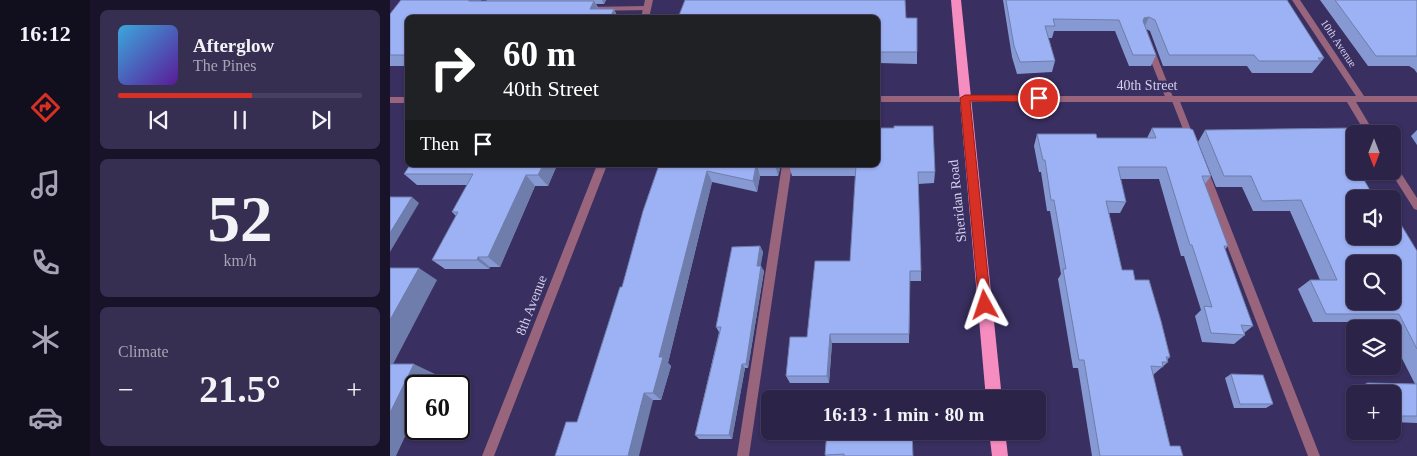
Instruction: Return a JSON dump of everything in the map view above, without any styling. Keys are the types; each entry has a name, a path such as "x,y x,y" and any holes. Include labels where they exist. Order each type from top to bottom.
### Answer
{"main road":[{"name":"Sheridan Road","path":"956,0 993,390"},
{"path":"998,440 1000,456"}],"street":[{"path":"646,15 649,0"},
{"name":"10th Avenue","path":"1296,0 1362,99"},
{"path":"579,9 647,8"},
{"path":"1147,41 1198,158 1314,456"},
{"name":"40th Street","path":"880,99 1417,99"},
{"path":"390,100 405,100"},
{"path":"1350,100 1365,125"},
{"name":"8th Avenue","path":"488,456 601,167"},
{"path":"743,456 787,167"},
{"path":"1400,180 1417,206"}],"building":[{"path":"401,0 594,1 590,9 614,9 611,15 405,15 405,55 390,55 390,14"},
{"path":"685,0 905,0 906,18 917,18 917,52 880,52 880,15 679,15"},
{"path":"1006,0 1287,0 1324,58 1318,58 1321,61 1259,61 1254,55 1169,55 1155,20 1149,17 1144,18 1143,21 1156,55 1133,55 1119,20 1053,19 1055,26 1045,26 1055,61 1020,62 1014,46"},
{"path":"1335,0 1417,0 1417,56 1376,56"},
{"path":"894,126 933,126 935,172 918,172 921,271 910,271 909,334 830,334 827,376 786,376 790,337 807,337 815,261 850,261 856,167 880,167 880,128 894,128"},
{"path":"1152,128 1189,128 1193,130 1211,176 1202,176 1228,246 1224,246 1253,326 1241,325 1245,335 1211,333 1204,306 1212,307 1192,245 1190,245 1166,167 1118,167 1126,202 1106,201 1122,270 1133,270 1135,280 1149,280 1170,357 1166,357 1168,362 1162,362 1163,367 1151,366 1170,446 1180,446 1183,456 1100,456 1084,360 1079,360 1063,269 1066,269 1054,200 1051,200 1045,160 1043,160 1037,134 1096,134 1097,138 1156,138"},
{"path":"1346,128 1346,180 1364,180 1370,190 1346,190 1346,245 1401,245 1401,225 1417,251 1417,349 1399,314 1326,314 1310,280 1337,280 1301,200 1262,201 1251,176 1224,176 1205,130"},
{"path":"409,167 542,167 538,175 526,175 488,257 478,257 477,260 432,260 458,212 452,212 473,174 404,174"},
{"path":"658,167 756,167 753,181 707,171 659,357 663,357 653,393 644,393 628,456 555,456 566,422 577,422 620,287 622,287 643,211"},
{"path":"390,197 412,197 390,233"},
{"path":"760,246 757,266 761,266 746,364 742,364 729,435 695,435 721,327 716,327 732,247"},
{"path":"390,268 419,268 390,320"},
{"path":"390,364 414,364 409,375 405,375 405,382 390,413"},
{"path":"1231,374 1263,375 1273,404 1240,404"},
{"path":"1367,383 1417,384 1417,416 1401,416 1401,385 1368,385"},
{"path":"826,440 912,440 913,456 825,455"}],"route":[{"path":"985,305 965,98 1039,98"}]}
